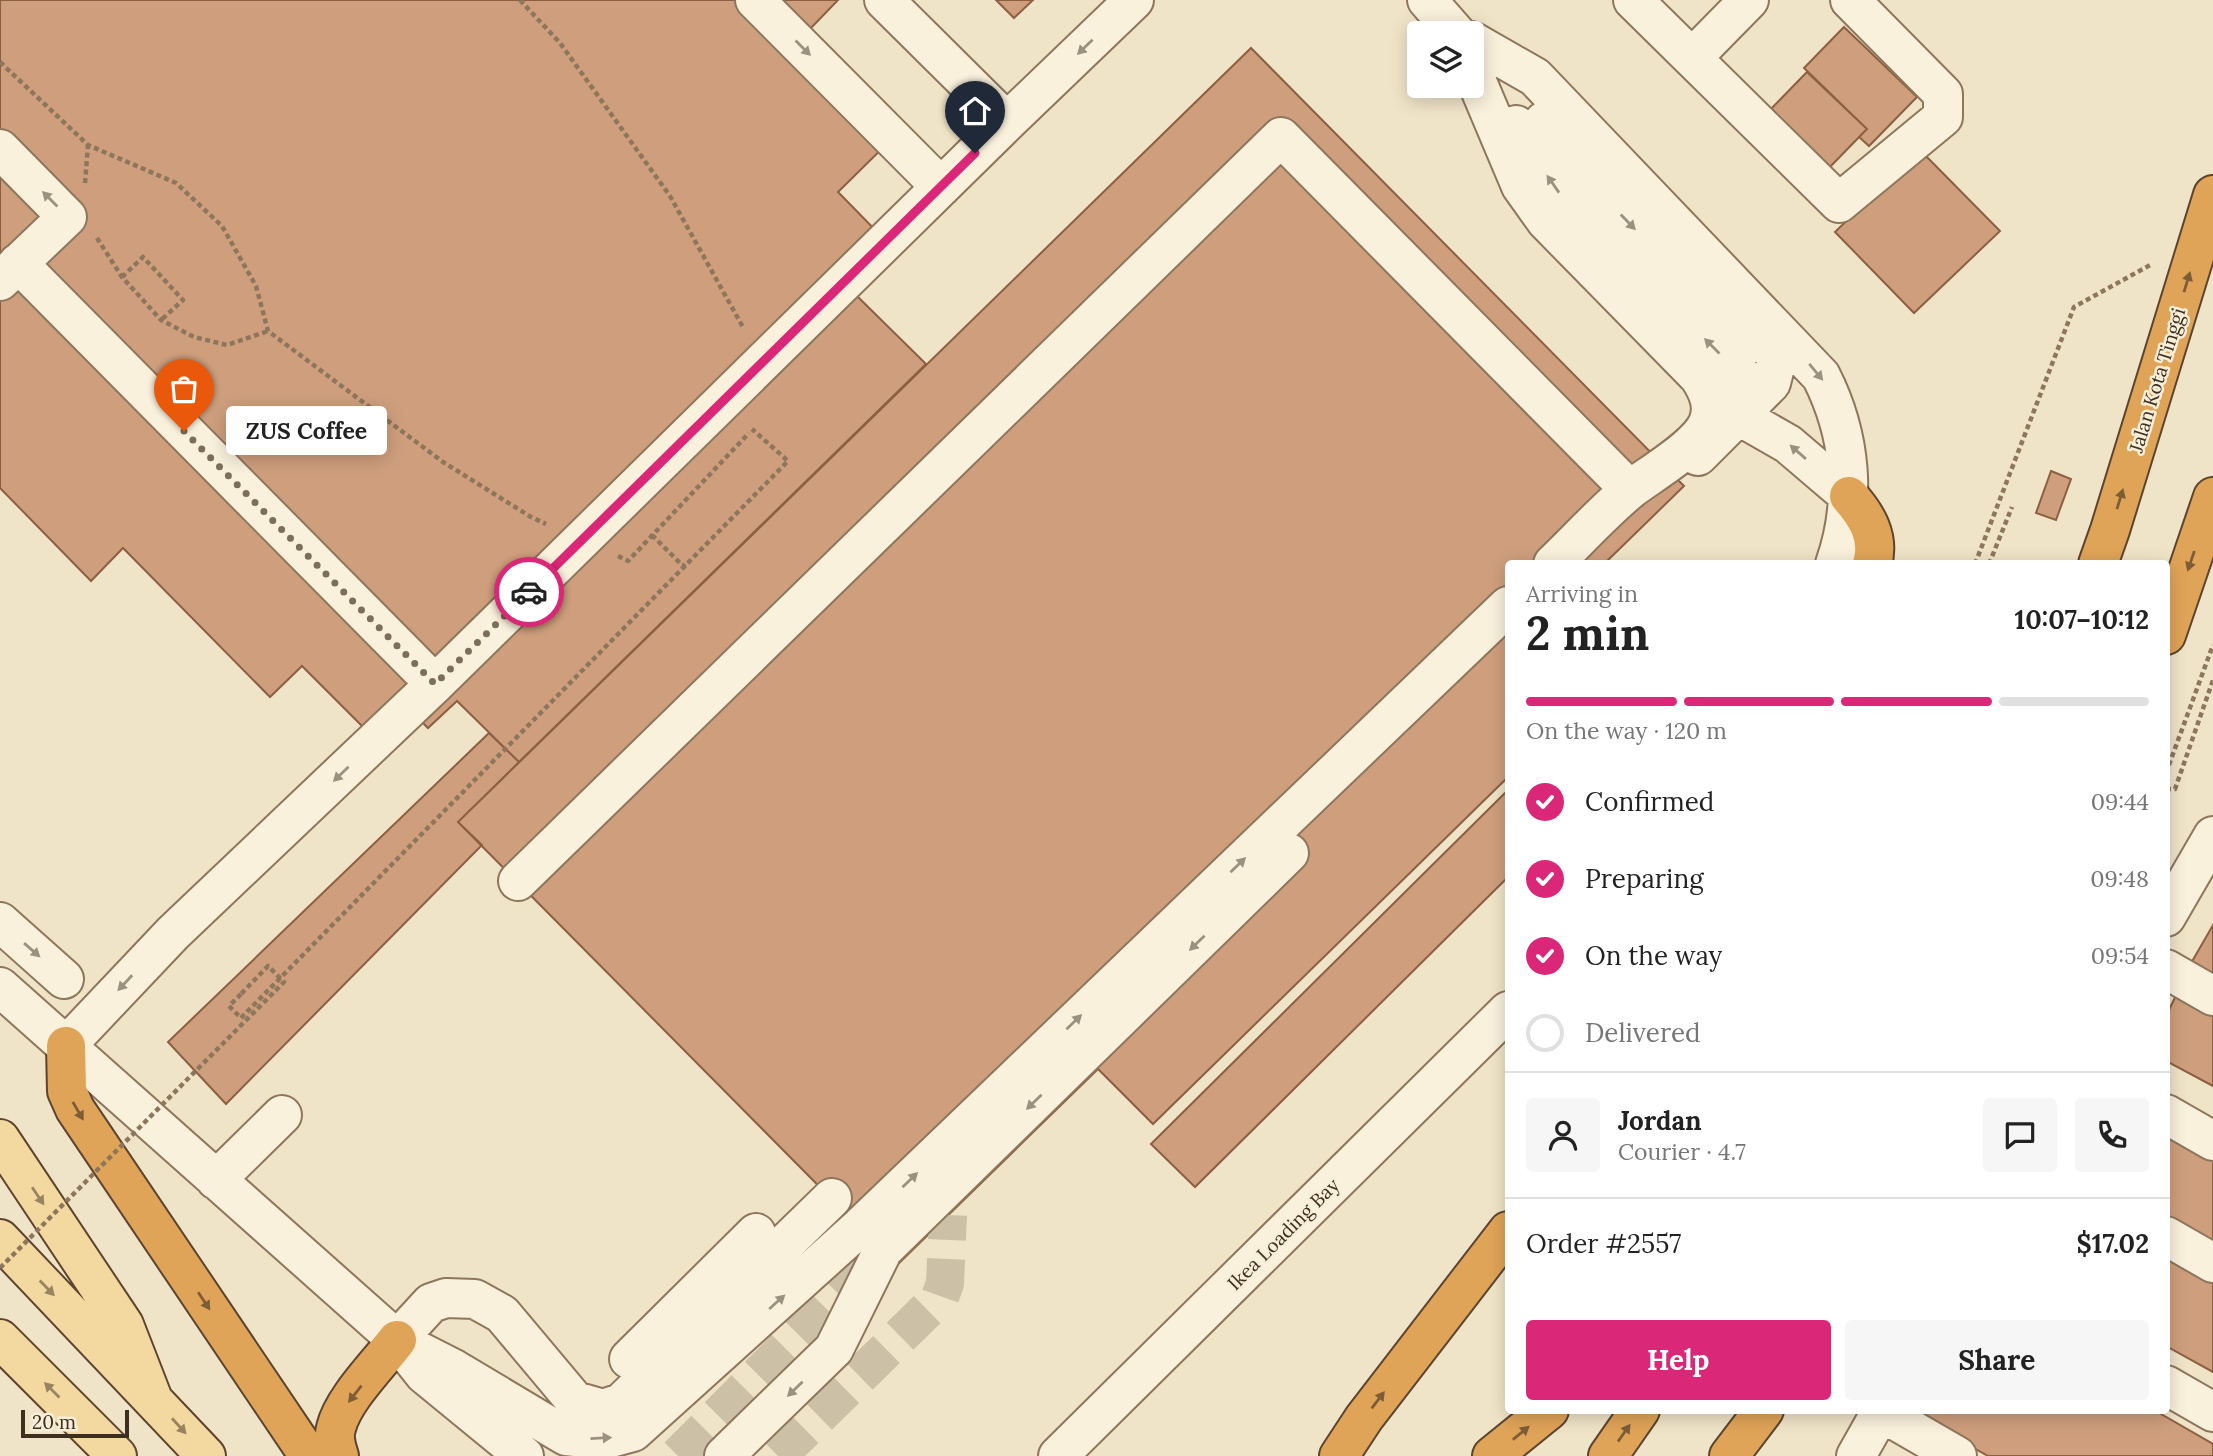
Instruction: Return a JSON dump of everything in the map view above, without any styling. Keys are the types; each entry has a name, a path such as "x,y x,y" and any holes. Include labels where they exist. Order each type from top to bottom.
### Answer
{"highway":[{"name":"Jalan Kota Tinggi","path":"2099,560 2213,195"},
{"path":"1849,496 1866,515 1875,553 1849,559"},
{"path":"2170,623 2213,496"},
{"path":"66,1046 67,1091 75,1108 309,1456"},
{"path":"1339,1456 1364,1418 1505,1235"},
{"path":"339,1456 335,1446 335,1430 343,1410 397,1340"},
{"path":"1492,1456 1544,1414"},
{"path":"1608,1456 1637,1414"},
{"path":"1729,1456 1761,1414"},
{"path":"1738,1456 1761,1414"}],"main road":[{"path":"0,1139 124,1325 152,1397"},
{"path":"0,1238 206,1456"},
{"path":"0,1339 117,1456"}],"street":[{"path":"755,0 941,187"},
{"path":"884,0 1007,122"},
{"path":"66,1046 173,933 435,684 1134,0"},
{"path":"1427,0 1445,21"},
{"path":"1633,0 1839,204 1943,117 1942,94 1850,0"},
{"path":"1692,58 1749,0"},
{"path":"1484,57 1535,77 1821,376 1836,408 1845,447 1849,496"},
{"path":"1484,66 1533,155 1568,205 1754,390 1788,444 1849,496"},
{"path":"1484,73 1521,186 1546,221 1699,377 1711,406 1709,422 1701,435 1630,490 1557,560"},
{"path":"518,881 1281,136 1630,490"},
{"path":"0,149 67,217 9,272 435,684"},
{"path":"1589,560 1754,390 1771,383 1778,355 1769,322"},
{"path":"1699,377 1754,390"},
{"path":"397,1340 454,1368 566,1436 603,1440 633,1432 860,1227 1505,609"},
{"path":"724,1456 834,1349 883,1250 1505,641"},
{"path":"2170,911 2210,850"},
{"path":"0,922 64,979"},
{"path":"2170,971 2213,996"},
{"path":"0,987 397,1340 424,1374 524,1456"},
{"name":"Ikea Loading Bay","path":"1062,1452 1505,1014"},
{"path":"216,1180 282,1115"},
{"path":"2170,1116 2213,1140"},
{"path":"397,1340 431,1303 446,1298 475,1299 502,1314 575,1401 603,1409 621,1403 832,1198"},
{"path":"629,1359 756,1233"},
{"path":"2170,1238 2213,1263"},
{"path":"454,1368 564,1456"},
{"path":"2170,1387 2213,1412"},
{"path":"1856,1456 1880,1414"},
{"path":"1887,1414 1956,1456"}],"path":[{"path":"520,0 559,43 670,196 750,338"},
{"path":"0,62 89,145 176,183 222,226 256,286 268,331 443,462 531,517 555,528"},
{"path":"85,185 89,145"},
{"path":"93,231 122,277 161,320 194,337 228,345 268,331"},
{"path":"122,277 143,257 175,291 183,300 161,320"},
{"path":"1977,560 2074,307 2153,263"},
{"path":"616,555 628,561 758,423"},
{"path":"0,1268 284,982 268,966 229,1006 241,1018 683,566 788,461 752,429"},
{"path":"1991,560 2012,507"},
{"path":"652,535 683,566"},
{"path":"2170,762 2213,645"},
{"path":"2170,789 2175,789 2213,680"}],"building":[{"path":"0,0 838,0 809,30 905,126 838,192 886,241 857,296 926,364 519,762 457,701 428,728 409,709 364,728 302,666 270,697 123,548 91,581 0,488"},
{"path":"996,0 1033,0 1014,18"},
{"path":"1844,27 1917,97 1869,146 1859,137 1867,129 1804,68"},
{"path":"1251,48 1684,486 1608,560 1505,560 1505,780 1153,1124 1098,1069 897,1265 458,822"},
{"path":"1807,72 1867,129 1827,170 1767,113"},
{"path":"1920,150 2000,231 1914,313 1835,232"},
{"path":"2051,471 2071,479 2056,520 2036,513"},
{"path":"489,733 519,762 458,822 482,845 226,1104 168,1042"},
{"path":"1505,793 1505,880 1195,1187 1151,1144"},
{"path":"2213,925 2213,988 2186,972"},
{"path":"2181,985 2213,1003 2213,1086 2170,1063 2170,1008"},
{"path":"2170,1128 2213,1154 2213,1251 2170,1225"},
{"path":"2170,1244 2213,1269 2213,1372 2170,1348"},
{"path":"2161,1414 2213,1444 2213,1456 1988,1456 1916,1415"}],"tunnel":[{"path":"778,1456 940,1297 945,1283 948,1215"},
{"path":"678,1456 879,1254"}],"way so far":[{"path":"184,431 435,684 529,592"}],"place":[{"name":"ZUS Coffee","path":"184,431"}],"route":[{"path":"529,592 975,153"}]}
